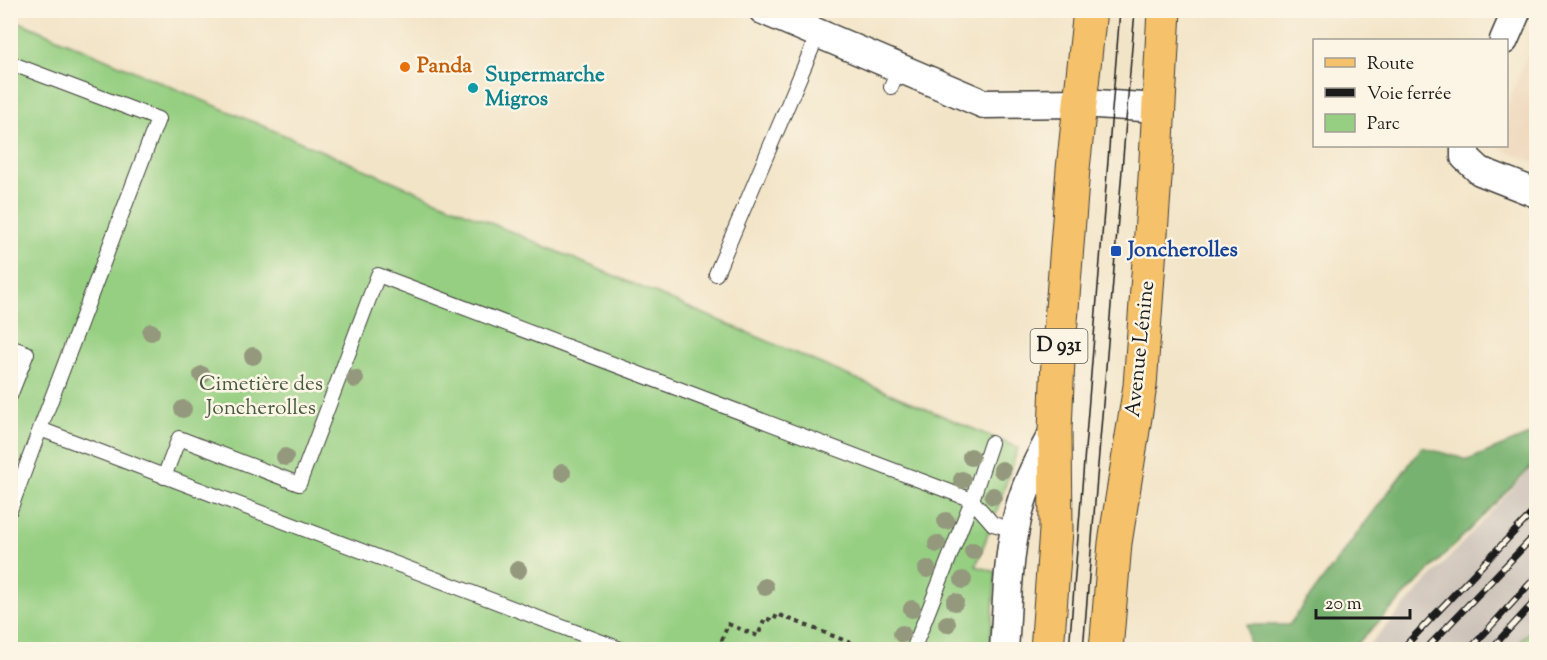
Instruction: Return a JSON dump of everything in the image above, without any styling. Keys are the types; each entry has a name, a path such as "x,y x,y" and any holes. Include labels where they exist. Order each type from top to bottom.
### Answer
{"main road":[{"name":"D 931","path":"1047,650 1056,530 1054,430 1061,315 1073,169 1090,10"},
{"name":"Avenue Lénine","path":"1106,650 1114,543 1140,386 1164,10"}],"street":[{"path":"763,10 818,34 895,78 984,104 1081,103 1158,108"},
{"path":"1504,39 1517,10"},
{"path":"1465,151 1480,171 1536,193"},
{"path":"1004,650 1014,530 1023,496 1035,466 1054,430"}],"lane":[{"path":"716,274 789,88 818,34"},
{"path":"10,63 158,118 40,429 15,487 10,510"},
{"path":"164,477 179,438 298,484 378,275 972,500 993,524 1014,530"},
{"path":"10,347 27,354 10,396"},
{"path":"40,429 623,650"},
{"path":"913,650 972,500 991,444"}],"path":[{"path":"711,650 714,643 720,645 728,624 758,636 765,618 774,621 777,614 869,650"}],"shaded area":[{"path":"1536,33 1536,163 1497,147 1508,147 1508,104"},
{"path":"1536,463 1536,626 1514,649 1364,650"}],"green space":[{"name":"Cimetière des Joncherolles","path":"10,18 1018,448 976,566 996,572 990,649 11,649"},
{"path":"1536,432 1536,462 1352,649 1250,649 1247,625 1289,625 1422,447 1468,460"},
{"path":"1536,625 1536,647 1534,649 1513,649"}],"tram line":[{"path":"1069,650 1120,10"},
{"path":"1083,650 1135,10"}],"railway":[{"path":"1401,650 1536,509"},
{"path":"1425,650 1536,534"},
{"path":"1469,650 1536,577"},
{"path":"1490,650 1536,600"}],"place":[{"name":"Panda","path":"405,67"},
{"name":"Supermarche Migros","path":"473,88"},
{"name":"Joncherolles","path":"1116,251"}]}
